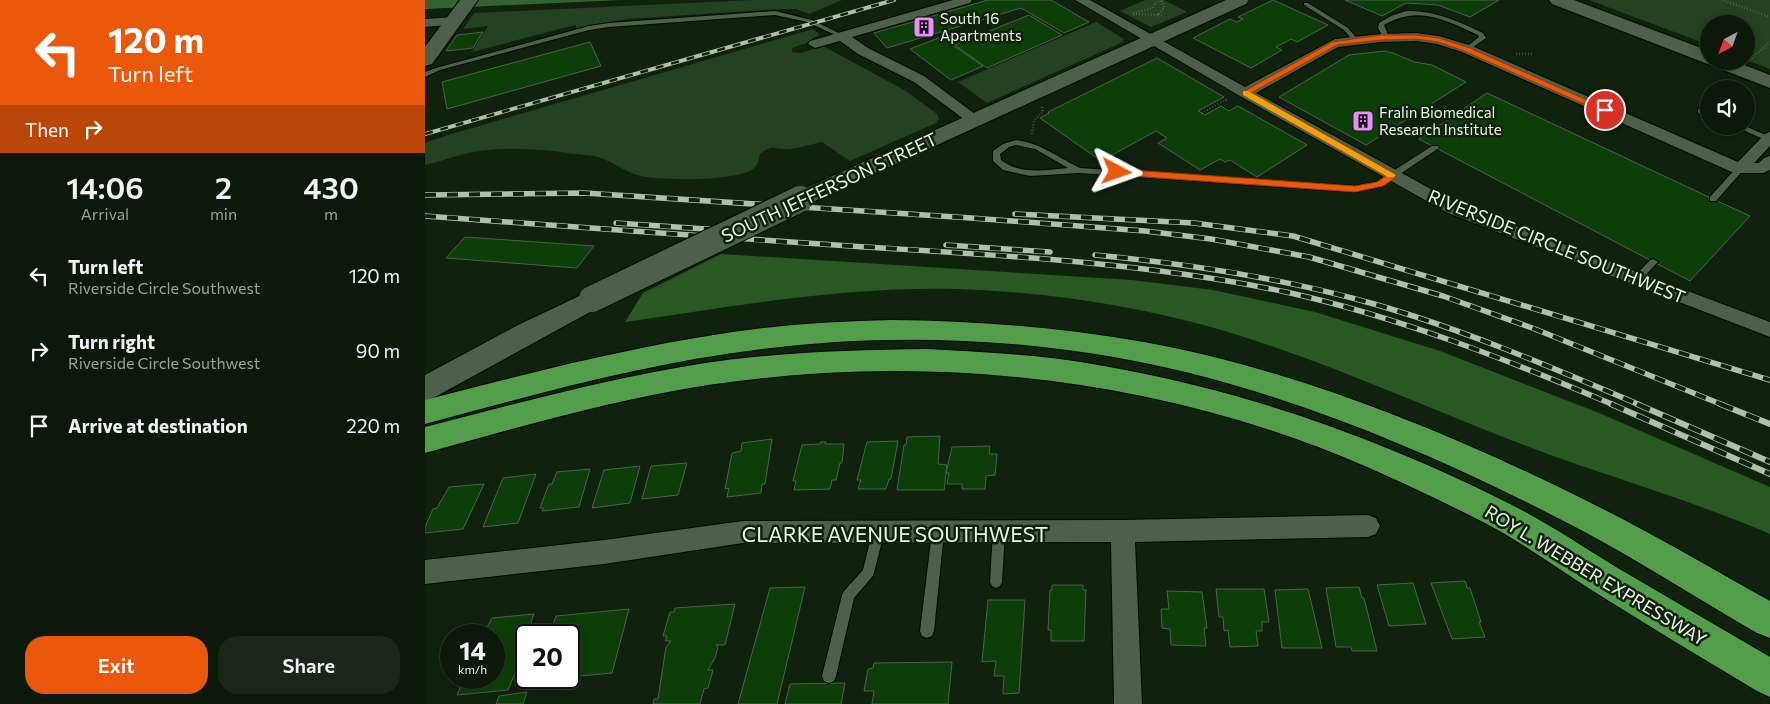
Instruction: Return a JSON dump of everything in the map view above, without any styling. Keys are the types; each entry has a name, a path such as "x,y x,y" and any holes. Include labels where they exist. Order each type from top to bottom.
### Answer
{"highway":[{"name":"ROY L. WEBBER EXPRESSWAY","path":"425,412 535,382 675,352 764,338 892,330 1009,334 1084,342 1208,367 1268,384 1352,412 1434,446 1590,518 1770,620"},
{"name":"ROY L. WEBBER EXPRESSWAY","path":"425,440 663,382 745,369 890,359 1005,363 1068,370 1149,385 1205,398 1273,418 1346,444 1407,470 1512,522 1770,678"}],"main road":[{"path":"425,60 469,0"},
{"name":"SOUTH JEFFERSON STREET","path":"425,389 592,299 800,199 1239,0"},
{"path":"1558,0 1700,55"},
{"path":"1740,70 1770,82"}],"street":[{"path":"815,44 966,0"},
{"name":"RIVERSIDE CIRCLE SOUTHWEST","path":"1081,0 1152,41 1238,95 1454,208 1770,330"},
{"path":"425,24 453,21"},
{"path":"841,36 863,51 919,79 974,120"},
{"path":"1238,95 1335,43 1416,37 1439,40 1467,49 1740,169 1763,168 1770,160"},
{"path":"1740,169 1769,139"},
{"name":"CLARKE AVENUE SOUTHWEST","path":"425,572 604,552 743,532 1123,531 1368,526"},
{"path":"1123,531 1128,704"}],"lane":[{"path":"1306,4 1346,29 1356,41"},
{"path":"1386,38 1381,24 1387,20 1404,12 1427,13 1481,34 1483,38 1467,49"},
{"path":"425,75 438,69 579,31 609,25 775,13 798,16 816,22 841,36"},
{"path":"1755,133 1769,139"},
{"path":"1079,170 1066,165 1027,143 1014,142 1002,146 996,153 997,161 1006,168 1030,173 1079,170 1355,189 1379,184 1435,148"},
{"path":"1713,199 1740,169"},
{"path":"1637,279 1653,262"},
{"path":"927,631 938,532"},
{"path":"996,582 999,532"},
{"path":"829,676 847,595 868,573 878,533"}],"path":[{"path":"1127,18 1140,10 1153,8 1155,4 1162,0 1164,8 1160,15"},
{"path":"1722,0 1770,17"},
{"path":"1133,14 1160,15 1165,18"},
{"path":"1755,55 1770,42"},
{"path":"1202,113 1238,95"},
{"path":"1027,143 1031,137 1034,121 1043,111 1037,104"}],"shaded area":[{"path":"425,0 622,0 425,9"},
{"path":"753,0 842,0 809,14 796,9 779,9 626,19 578,28 575,25 472,52 488,26 463,29 474,13"},
{"path":"1145,0 1164,0 1187,12 1151,27 1120,11"},
{"path":"1589,0 1770,0 1770,69 1755,63 1755,15 1700,15 1700,42"},
{"path":"1096,22 1124,39 1123,42 987,103 958,82"},
{"path":"813,29 820,35 813,38 812,41 792,48 792,52 801,53 823,46 906,91 937,114 939,119 936,123 850,161 822,142 791,149 771,148 760,154 754,168 745,173 716,178 679,179 647,177 632,173 595,156 524,149 495,149 474,152 425,165 425,143"},
{"path":"721,254 1132,280 1213,290 1315,312 1440,351 1599,413 1770,487 1770,534 1680,499 1489,432 1332,368 1252,339 1180,319 1085,300 1021,293 957,289 915,289 791,298 625,322 643,293"}],"building":[{"name":"South 16 Apartments","path":"988,0 1051,0 1089,22 1064,33 1021,8 887,48 874,33"},
{"path":"1273,0 1328,25 1297,42 1291,39 1276,47 1282,50 1251,68 1193,38 1230,19 1237,22 1243,19 1238,17"},
{"path":"1345,0 1499,0 1470,17 1438,5 1406,3 1382,16"},
{"path":"1029,15 1062,35 987,68 955,45"},
{"path":"483,32 473,48 446,51 457,35"},
{"name":"South 16 Apartments","path":"941,37 983,66 951,80 910,49"},
{"path":"590,42 601,66 447,109 442,82"},
{"name":"Fralin Biomedical Research Institute","path":"1385,51 1414,62 1432,65 1466,82 1366,145 1279,97 1349,55"},
{"path":"1157,58 1224,97 1198,111 1205,115 1221,106 1229,111 1238,106 1307,145 1257,177 1230,160 1225,162 1220,159 1200,170 1158,143 1167,138 1156,131 1101,161 1040,118 1048,112"},
{"path":"1487,93 1750,216 1690,281 1419,139"},
{"path":"465,237 594,246 577,268 446,258"},
{"path":"940,436 938,464 947,465 944,490 897,490 907,437"},
{"path":"772,439 765,484 762,484 761,493 727,497 729,488 725,489 732,453 741,451 742,443"},
{"path":"898,441 891,479 889,479 886,489 858,489 861,480 857,480 867,442"},
{"path":"821,442 826,442 825,444 844,444 842,463 840,463 836,480 832,480 830,489 794,490 796,481 793,481 802,445 820,444"},
{"path":"990,446 989,454 997,454 995,475 986,476 985,489 962,489 962,484 947,484 949,473 946,473 952,447"},
{"path":"687,463 678,495 642,499 651,466"},
{"path":"640,466 630,503 592,508 604,470"},
{"path":"590,469 579,507 542,511 544,508 540,508 549,484 552,484 557,472"},
{"path":"536,474 518,523 483,527 503,478"},
{"path":"484,484 463,529 425,533 425,527 433,509 437,508 449,487"},
{"path":"1465,581 1467,588 1470,588 1485,637 1452,639 1431,583"},
{"path":"1413,583 1426,624 1389,626 1377,585"},
{"path":"1052,585 1083,585 1083,590 1086,590 1084,641 1051,641 1051,630 1048,630 1050,590 1052,590"},
{"path":"805,587 777,704 738,704 770,588"},
{"path":"1359,587 1362,598 1364,598 1377,651 1352,651 1351,647 1336,647 1326,588"},
{"path":"1216,589 1264,589 1269,622 1262,622 1262,631 1256,631 1258,646 1230,647 1228,630 1224,631 1223,617 1219,617"},
{"path":"1308,589 1322,648 1282,648 1275,590"},
{"path":"1167,591 1202,592 1207,628 1204,628 1206,646 1171,645 1170,629 1162,628 1161,609 1169,609"},
{"path":"988,600 1025,600 1019,693 1003,694 1004,676 994,676 996,661 982,662"},
{"path":"735,604 725,645 716,645 718,647 715,658 708,670 713,670 708,688 704,689 700,704 653,704 654,699 658,699 666,647 671,641 665,641 667,636 663,636 670,612 674,612 675,608"},
{"path":"629,609 612,673 580,676 580,624 553,624 556,616"},
{"path":"534,614 531,622 533,624 515,624 515,673 508,690 457,695 459,689 505,689 505,624 489,624 492,618"},
{"path":"952,662 948,704 872,704 874,691 864,691 868,669 873,668 874,663"},
{"path":"845,683 841,704 785,704 790,684"},
{"path":"527,692 523,704 496,704 499,696"}],"railway":[{"path":"425,134 894,0"},
{"path":"425,195 584,193 971,218 1145,231 1211,239 1309,257 1443,296 1535,329 1723,405"},
{"path":"1015,214 1194,223 1293,236 1770,380"},
{"path":"425,216 1069,261 1178,273 1286,292 1370,314 1453,341 1614,405"},
{"path":"616,223 736,231"},
{"path":"946,245 1050,252"},
{"path":"1095,255 1165,263 1271,279 1374,304 1475,338 1640,405"},
{"path":"1611,404 1770,474"},
{"path":"1637,404 1770,462"},
{"path":"1720,404 1770,424"}],"slow traffic":[{"path":"1246,93 1391,175"}],"place":[{"name":"South 16 Apartments","path":"924,27"},
{"name":"Fralin Biomedical Research Institute","path":"1363,121"}],"route":[{"path":"1117,172 1355,189 1379,184 1392,176 1245,93 1335,43 1381,38 1416,37 1439,40 1467,49 1605,110"}]}
